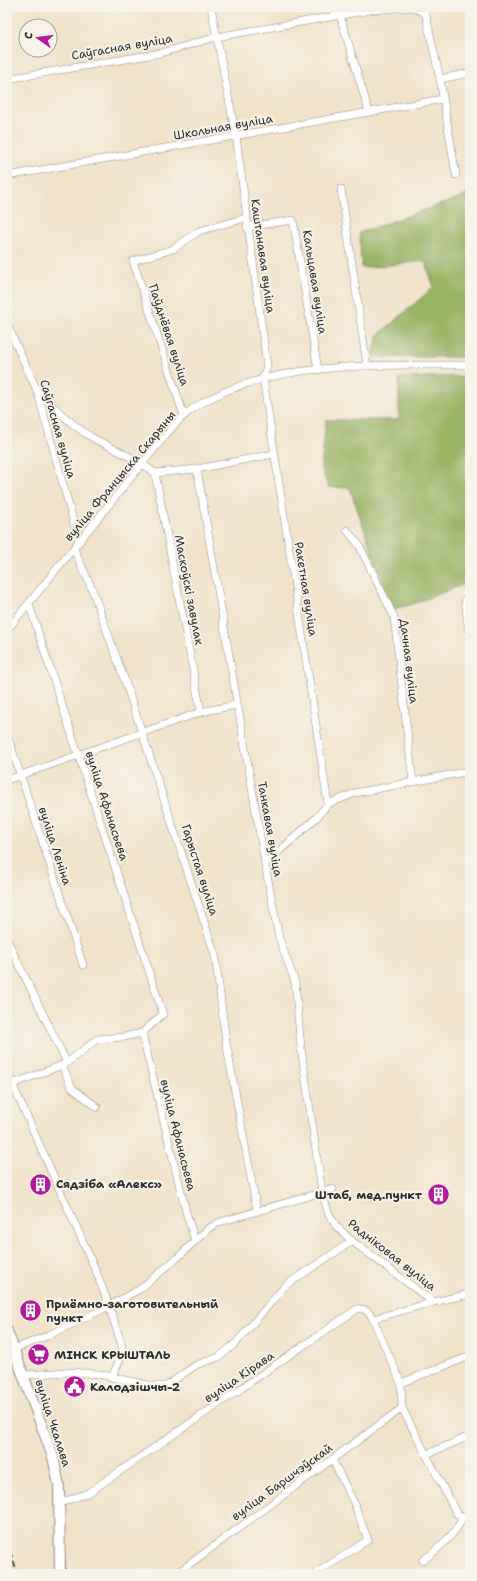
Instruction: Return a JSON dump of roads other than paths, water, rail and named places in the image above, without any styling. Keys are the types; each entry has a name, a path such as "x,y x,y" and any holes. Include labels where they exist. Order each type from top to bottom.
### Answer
{"street":[{"name":"Каштанавая вуліца","path":"211,7 236,136 247,227 267,366 263,378"},
{"name":"Саўгасная вуліца","path":"7,78 161,53 216,38 372,9 412,7 424,10"},
{"path":"424,10 440,79 456,175"},
{"path":"340,15 369,112"},
{"path":"440,79 470,73"},
{"name":"Школьная вуліца","path":"7,176 443,99"},
{"path":"341,189 367,366"},
{"name":"Паўднёвая вуліца","path":"184,416 133,261 173,249 199,231 246,218"},
{"name":"Кальцавая вуліца","path":"247,227 293,220 318,370"},
{"name":"Саўгасная вуліца","path":"7,326 37,390 79,542"},
{"name":"вуліца Францыска Скарыны","path":"7,630 74,549 142,462 184,416 221,394 263,378 318,370 367,366 470,365"},
{"name":"Ракетная вуліца","path":"263,378 328,804"},
{"path":"37,390 73,424 92,438 142,462 155,473 197,469 274,454"},
{"name":"Танкавая вуліца","path":"197,469 236,705 279,938 295,982 301,1048 322,1192"},
{"name":"Маскоўскі завулак","path":"155,473 201,712"},
{"name":"Дачная вуліца","path":"347,530 359,546 394,617 413,782"},
{"name":"Гарыстая вуліца","path":"74,549 92,589 127,687 140,732 173,825 215,955 226,1042 257,1211"},
{"path":"470,599 465,600 470,642"},
{"name":"вуліца Афанасьева","path":"29,604 163,1014 142,1033 184,1206 195,1241"},
{"path":"7,780 78,753 201,712 236,705"},
{"name":"вуліца Леніна","path":"7,734 83,965"},
{"path":"265,864 316,818 328,804 355,793 470,770"},
{"path":"7,940 64,1064 72,1088 97,1107"},
{"path":"13,1084 64,1064 97,1039 124,1038 142,1033"},
{"path":"7,1072 96,1271 109,1306 122,1346 122,1355 112,1377"},
{"path":"14,1349 47,1336 140,1289 210,1228 220,1222 333,1189"},
{"name":"Радніковая вуліца","path":"322,1192 328,1212 336,1226 352,1241 433,1302 470,1294"},
{"path":"24,1374 68,1372 112,1377 152,1386 166,1386 196,1364 219,1357 236,1343 285,1286 352,1241"},
{"path":"433,1302 373,1319 401,1384 402,1408 457,1514 462,1517 470,1515"},
{"name":"вуліца Кірава","path":"60,1502 88,1493 357,1309 363,1308 368,1311 373,1319"},
{"name":"вуліца Чкалава","path":"7,1330 53,1456 59,1486 60,1502 60,1574"},
{"path":"401,1384 470,1356"},
{"name":"вуліца Баршчэўскай","path":"176,1574 402,1408"},
{"path":"427,1454 470,1436"},
{"path":"315,1574 368,1540 354,1503 332,1459"},
{"path":"423,1560 434,1554 461,1524 462,1517"}],"railway":[{"path":"7,1544 18,1574"}],"place":[{"name":"Сядзіба «Алекс»","path":"40,1184"},
{"name":"Штаб, мeд.пункт","path":"438,1195"},
{"name":"Приёмно-заготовительный пункт","path":"30,1311"},
{"name":"МІНСК КРЫШТАЛЬ","path":"38,1355"},
{"name":"Калодзішчы-2","path":"75,1387"}]}
